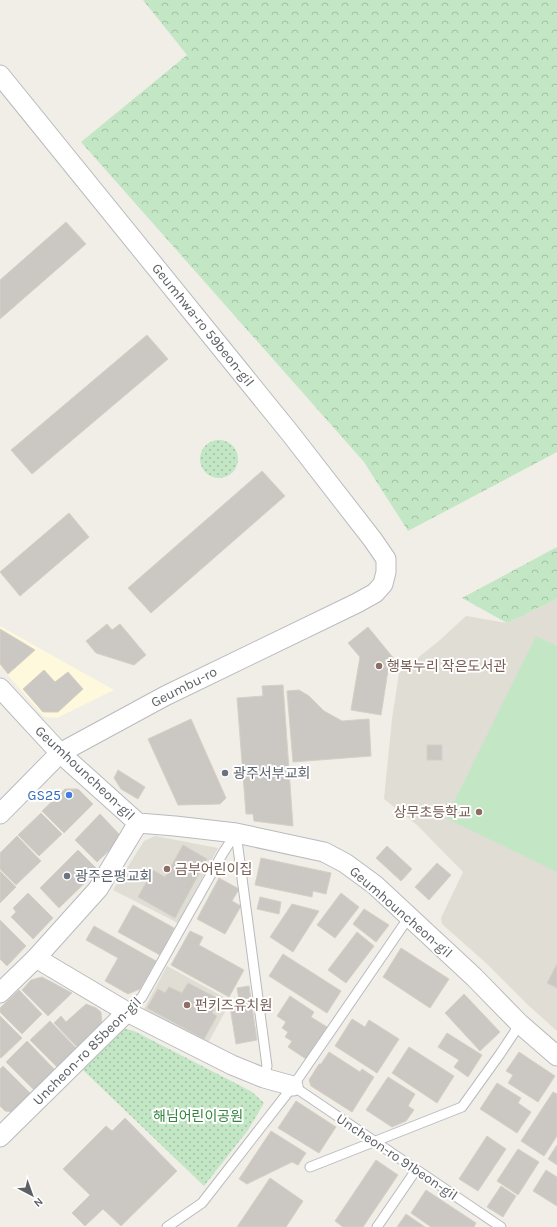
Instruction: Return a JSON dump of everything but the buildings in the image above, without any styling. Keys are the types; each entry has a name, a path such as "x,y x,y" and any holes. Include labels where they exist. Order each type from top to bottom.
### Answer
{"street":[{"name":"Geumhwa-ro 59beon-gil","path":"0,75 290,433 373,540 386,559 386,572 383,584"},
{"name":"Geumbu-ro","path":"0,814 60,753 165,696 357,603 375,593 383,584"},
{"name":"Geumhouncheon-gil","path":"0,688 60,753 138,823 236,833 324,852 346,863 363,875 410,917 474,977 520,1024 557,1056"},
{"name":"Geumhouncheon-gil","path":"0,993 36,958 98,889 138,823"},
{"path":"36,958 127,1012 232,1065 264,1078 294,1086"},
{"name":"Uncheon-ro 85beon-gil","path":"2,1129 127,1012"}],"lane":[{"name":"Uncheon-ro 85beon-gil","path":"127,1012 142,997 223,853 236,833"},
{"path":"236,833 267,1066 264,1078"},
{"path":"167,1227 202,1203 294,1086 410,917"},
{"path":"310,1167 462,1107 520,1024"},
{"name":"Uncheon-ro 91beon-gil","path":"294,1086 501,1227"},
{"path":"377,1227 416,1170"}],"shaded area":[{"name":"상무초등학교","path":"557,599 557,1031 528,1005 486,963 442,924 441,918 463,872 417,825 384,799 392,719 399,673 440,640 466,616 507,623"},
{"path":"0,626 114,690 57,718 44,717 0,666"},
{"name":"금부어린이집","path":"155,836 218,848 178,923 113,890 144,841"},
{"name":"펀키즈유치원","path":"167,966 231,1001 208,1043 144,1009"}],"green space":[{"path":"143,0 557,0 557,452 408,531 364,462 81,142 187,55"},
{"path":"219,440 229,443 235,449 238,459 235,469 229,475 219,478 209,475 203,469 200,459 203,449 209,443"},
{"path":"557,547 557,599 507,623 462,598"},
{"path":"536,636 557,646 557,872 446,818"},
{"name":"해님어린이공원","path":"122,1028 134,1031 239,1085 252,1092 264,1103 248,1130 204,1186 82,1069"}],"place":[{"name":"행복누리 작은도서관","path":"379,666"},
{"name":"광주서부교회","path":"225,773"},
{"name":"GS25","path":"69,795"},
{"name":"상무초등학교","path":"479,812"},
{"name":"금부어린이집","path":"167,869"},
{"name":"광주은평교회","path":"67,876"},
{"name":"펀키즈유치원","path":"187,1005"}]}
